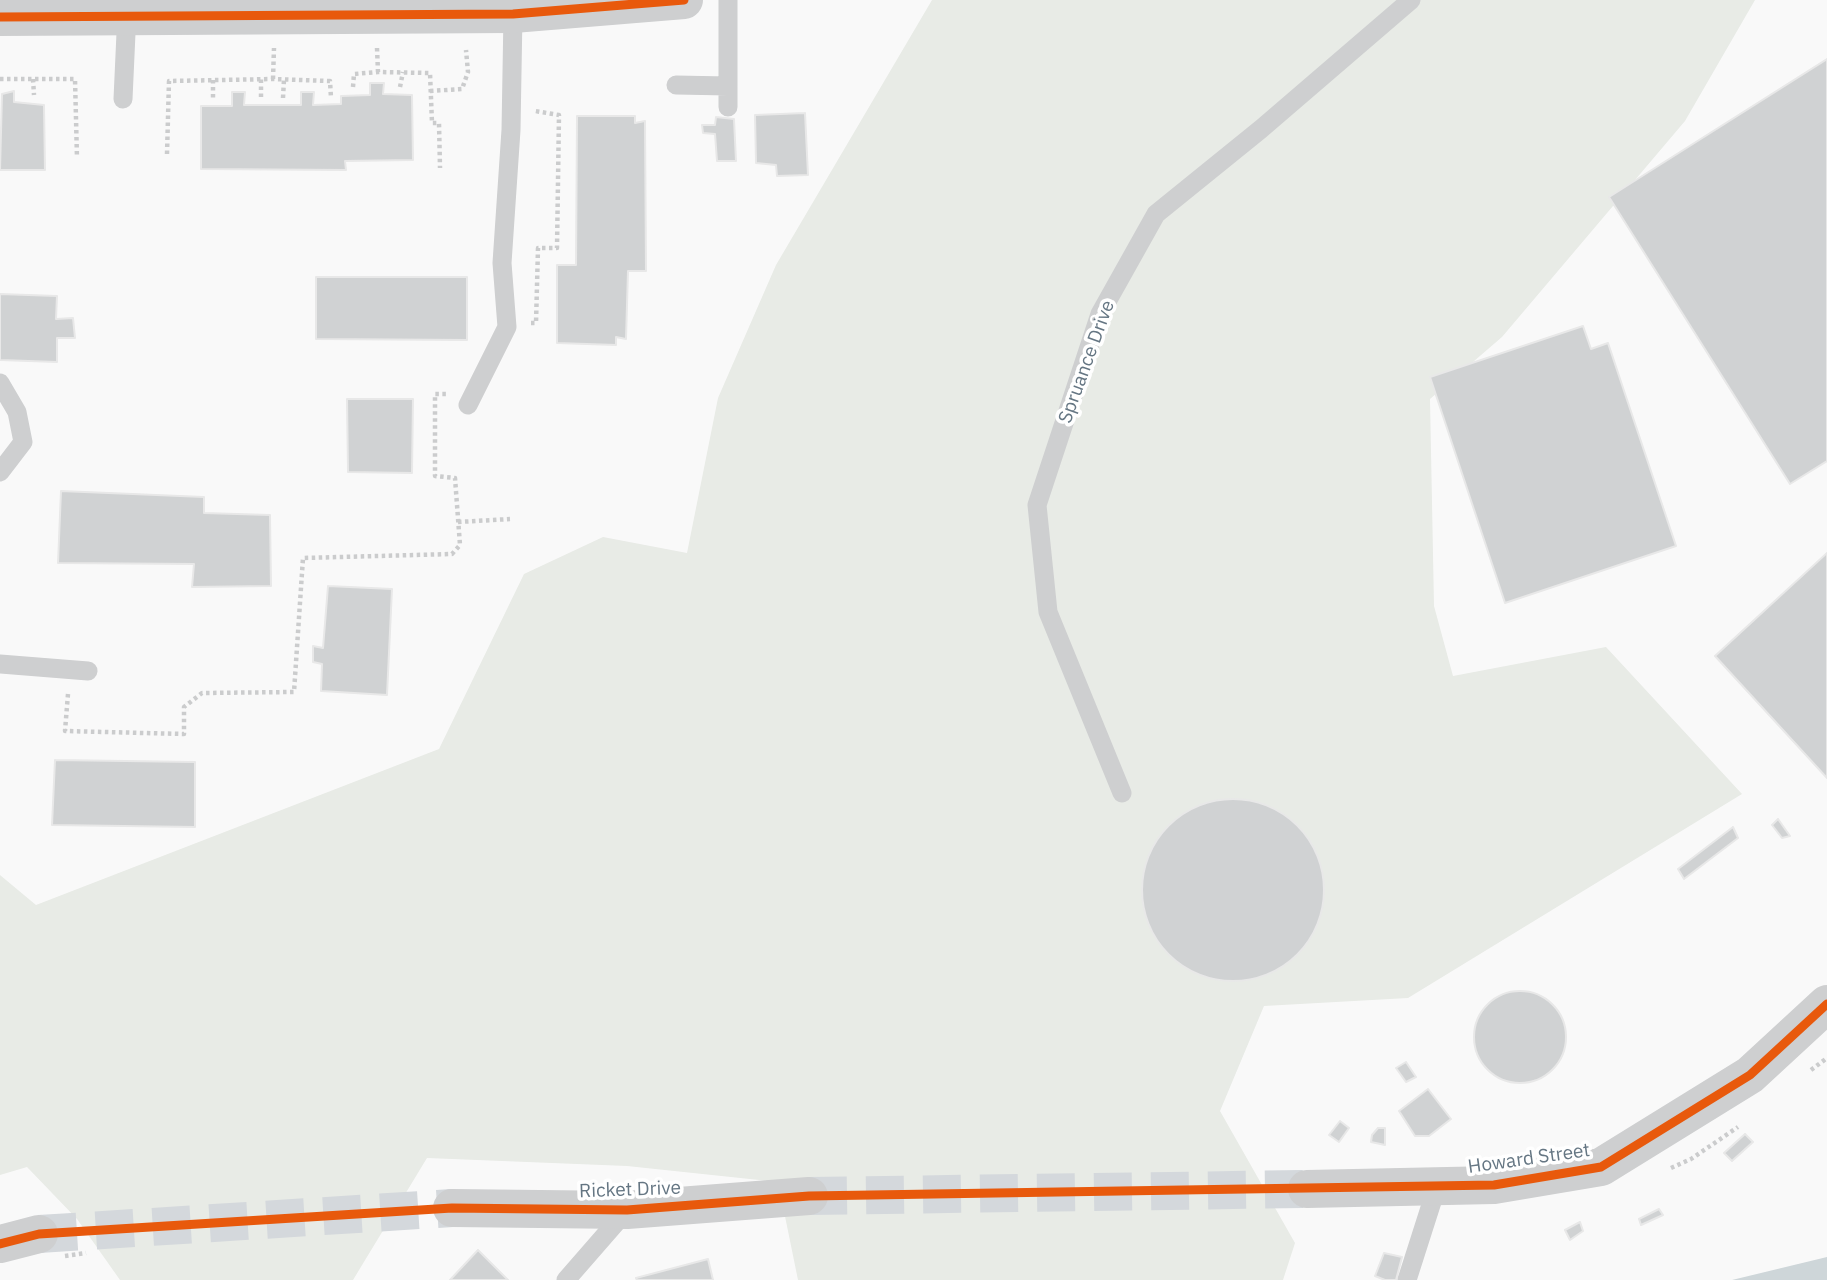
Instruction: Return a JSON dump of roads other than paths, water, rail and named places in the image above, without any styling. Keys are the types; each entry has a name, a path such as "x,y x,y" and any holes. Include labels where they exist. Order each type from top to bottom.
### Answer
{"street":[{"path":"0,17 128,8 513,15 684,0"},
{"name":"Howard Street","path":"1307,1189 1494,1185 1601,1167 1750,1074 1827,1004"},
{"name":"Ricket Drive","path":"452,1208 627,1210 809,1196"},
{"path":"0,1244 39,1234"}],"lane":[{"path":"728,0 728,107"},
{"name":"Spruance Drive","path":"1122,793 1048,612 1037,505 1100,314 1156,214 1261,129 1411,0"},
{"path":"122,99 128,8"},
{"path":"462,399 507,327 502,263 511,130 513,15"},
{"path":"676,85 728,86"},
{"path":"0,472 23,442 17,412 1,383"},
{"path":"0,664 78,670"},
{"path":"1407,1280 1437,1186"},
{"path":"566,1280 627,1210"}],"tunnel":[{"path":"809,1196 1307,1189"},
{"path":"39,1234 452,1208"}]}
